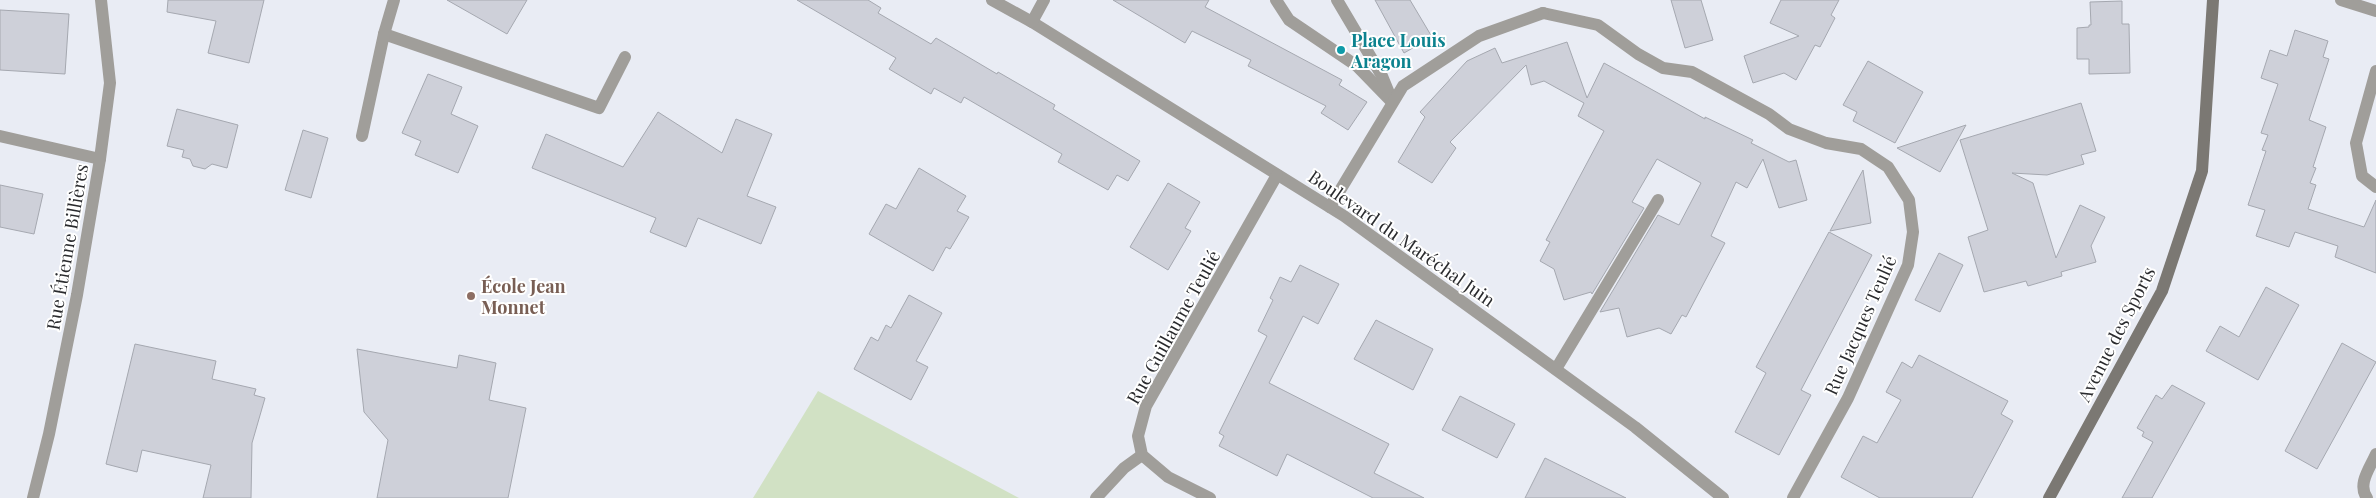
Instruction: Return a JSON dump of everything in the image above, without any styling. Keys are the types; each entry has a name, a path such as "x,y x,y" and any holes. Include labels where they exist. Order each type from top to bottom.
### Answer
{"main road":[{"name":"Avenue des Sports","path":"2049,498 2162,291 2196,190 2202,171 2213,0"}],"street":[{"name":"Rue Étienne Billières","path":"33,498 49,434 77,295 100,159 110,82 101,0"},
{"path":"362,136 384,34 394,0"},
{"name":"Boulevard du Maréchal Juin","path":"992,0 1032,22 1330,207 1445,287 1635,427 1724,498"},
{"path":"1032,22 1044,0"},
{"path":"1276,0 1289,20 1357,66 1392,102"},
{"path":"1337,0 1382,76 1392,102"},
{"path":"2341,0 2376,11"},
{"path":"1330,207 1403,86 1479,36 1544,6"},
{"name":"Rue Jacques Teulié","path":"1544,6 1598,25 1638,54 1663,68 1692,72 1769,114 1789,129 1826,143 1861,149 1888,167 1910,200 1913,232 1908,265 1848,398 1793,498"},
{"path":"384,34 599,108 625,57"},
{"path":"2376,72 2356,143 2362,176 2376,187"},
{"path":"0,136 100,159"},
{"name":"Rue Guillaume Teulié","path":"1142,455 1138,436 1146,406 1278,175"},
{"path":"1556,369 1658,200"},
{"path":"2367,498 2363,492 2363,480 2376,454"},
{"path":"1096,498 1124,468 1142,455 1168,477 1210,498"}],"green space":[{"path":"818,391 1019,498 753,498"}],"building":[{"path":"168,0 264,0 249,63 208,53 216,21 167,12"},
{"path":"447,0 527,0 507,34"},
{"path":"797,0 868,0 881,8 878,13 931,44 936,38 997,74 998,72 1055,105 1053,109 1140,161 1128,181 1117,175 1108,190 1058,162 1062,154 964,97 961,103 934,88 931,94 889,69 896,58"},
{"path":"1113,0 1209,0 1205,7 1342,80 1339,85 1367,102 1348,130 1321,113 1326,106 1248,66 1251,60 1192,31 1185,43"},
{"path":"1375,0 1410,0 1432,37 1404,53"},
{"path":"1671,0 1701,0 1713,40 1685,48"},
{"path":"1781,0 1839,0 1831,15 1835,18 1820,47 1815,45 1796,80 1784,73 1753,83 1744,56 1799,36 1770,23"},
{"path":"2122,1 2122,24 2129,24 2130,73 2089,74 2089,59 2077,59 2077,28 2089,27 2091,25 2090,2"},
{"path":"0,10 69,14 65,74 0,70"},
{"path":"2295,30 2328,41 2323,57 2329,59 2309,120 2326,127 2313,167 2316,168 2310,183 2316,185 2308,209 2364,227 2376,200 2376,273 2335,257 2338,246 2295,232 2289,247 2256,236 2265,210 2248,205 2266,151 2262,150 2268,135 2261,133 2278,84 2261,78 2270,50 2287,56"},
{"path":"1567,42 1587,98 1604,63 1705,119 1705,117 1753,140 1751,143 1789,162 1796,160 1807,200 1779,208 1763,159 1747,188 1736,182 1711,236 1725,243 1686,317 1682,315 1671,334 1659,328 1627,337 1619,308 1600,312 1658,215 1679,225 1701,183 1657,159 1632,202 1644,208 1592,294 1591,292 1564,300 1554,269 1540,261 1550,242 1546,240 1604,131 1578,116 1584,103 1544,81 1531,85 1526,65 1450,142 1456,148 1432,183 1398,162 1425,117 1420,112 1467,61 1495,48 1502,63"},
{"path":"1868,61 1923,92 1895,143 1853,121 1857,112 1843,105"},
{"path":"428,74 462,87 451,114 478,126 458,173 415,155 421,141 402,133"},
{"path":"2081,103 2096,151 2081,155 2084,164 2047,175 2012,173 2033,183 2056,258 2080,205 2105,217 2091,246 2096,262 2061,272 2062,276 2028,286 2026,281 1984,292 1968,237 1988,230 1960,140"},
{"path":"177,109 238,125 227,168 212,164 205,169 193,166 190,159 182,157 184,150 167,146"},
{"path":"658,112 722,153 736,119 772,134 747,196 776,207 761,244 698,218 686,247 650,232 656,218 532,168 546,134 623,167"},
{"path":"1966,125 1940,172 1897,148"},
{"path":"303,130 328,138 311,198 285,190"},
{"path":"919,168 966,196 957,211 969,217 950,249 946,247 933,271 869,234 886,204 896,209"},
{"path":"1863,170 1871,223 1830,231"},
{"path":"1168,183 1200,202 1185,228 1191,231 1168,270 1130,247"},
{"path":"0,185 43,194 34,234 0,227"},
{"path":"1829,232 1872,255 1801,390 1811,395 1779,455 1735,432 1766,373 1756,367"},
{"path":"1939,253 1963,265 1940,312 1915,300"},
{"path":"1300,265 1339,284 1318,324 1303,316 1269,383 1389,444 1374,473 1424,498 1373,498 1287,454 1277,476 1219,446 1224,436 1219,433 1267,336 1258,331 1273,300 1270,298 1280,277 1291,282"},
{"path":"2266,287 2299,305 2258,380 2206,351 2220,326 2239,337"},
{"path":"909,295 942,313 916,361 928,367 911,400 854,369 871,337 878,341 886,325 891,328"},
{"path":"1376,320 1433,349 1413,390 1354,359"},
{"path":"2342,343 2376,362 2317,469 2285,451"},
{"path":"135,344 216,361 212,379 256,389 254,395 265,398 252,443 251,498 203,498 211,465 142,450 137,472 106,464"},
{"path":"357,349 457,368 459,355 496,363 489,400 526,408 508,498 377,498 388,440 364,412"},
{"path":"1919,355 2008,401 2001,414 2013,421 1972,498 1880,498 1841,477 1863,436 1877,443 1901,400 1886,392 1902,362 1912,368"},
{"path":"2172,385 2205,403 2152,498 2122,498 2153,442 2142,436 2144,432 2137,428 2156,395 2162,399"},
{"path":"1460,396 1515,424 1497,458 1442,430"},
{"path":"1545,458 1626,498 1525,498"}],"place":[{"name":"Place Louis Aragon","path":"1341,50"},
{"name":"École Jean Monnet","path":"471,296"}]}
